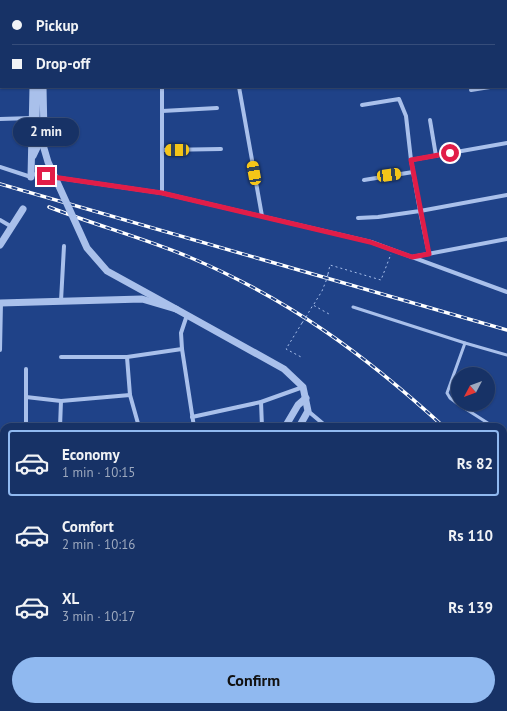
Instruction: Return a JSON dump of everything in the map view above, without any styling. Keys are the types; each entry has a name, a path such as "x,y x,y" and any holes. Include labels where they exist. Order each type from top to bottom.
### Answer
{"street":[{"path":"31,176 33,88"},
{"path":"37,88 36,121 48,162 87,248 107,271 284,369 303,387 308,411 301,423"},
{"path":"32,158 44,133 43,88"},
{"path":"162,88 162,193"},
{"path":"239,88 262,216"},
{"path":"471,90 484,88"},
{"path":"362,105 399,99 406,116 411,160 429,254"},
{"path":"162,111 217,108"},
{"path":"0,119 32,118"},
{"path":"430,120 436,156"},
{"path":"411,160 507,143"},
{"path":"162,150 221,149"},
{"path":"0,166 31,176 162,193 370,242 507,292"},
{"path":"364,180 413,172"},
{"path":"358,218 378,217 420,211 507,195"},
{"path":"0,246 23,209"},
{"path":"0,220 12,226"},
{"path":"412,257 507,239"},
{"path":"61,302 64,246"},
{"path":"0,350 0,303 142,299 176,309"},
{"path":"187,315 181,333 193,423"},
{"path":"61,357 127,357 182,349"},
{"path":"127,357 130,395 137,423"},
{"path":"26,369 26,423"},
{"path":"192,418 260,402 303,387"},
{"path":"26,397 61,401 130,395"},
{"path":"287,423 298,405 306,398"},
{"path":"60,423 61,401"},
{"path":"260,402 262,423"},
{"path":"298,405 322,423"}],"lane":[{"path":"353,307 507,355"},
{"path":"456,367 465,343"},
{"path":"451,382 447,393 451,399"},
{"path":"469,411 488,423"}],"path":[{"path":"303,358 286,348 322,291 330,265 381,280 392,250"},
{"path":"313,305 329,314"}],"railway":[{"path":"0,184 507,330"},
{"path":"49,207 189,257 260,291 293,310 355,353 385,376 439,423"}],"route":[{"path":"46,176 162,193 370,242 412,257 429,254 411,160 450,153"}]}
